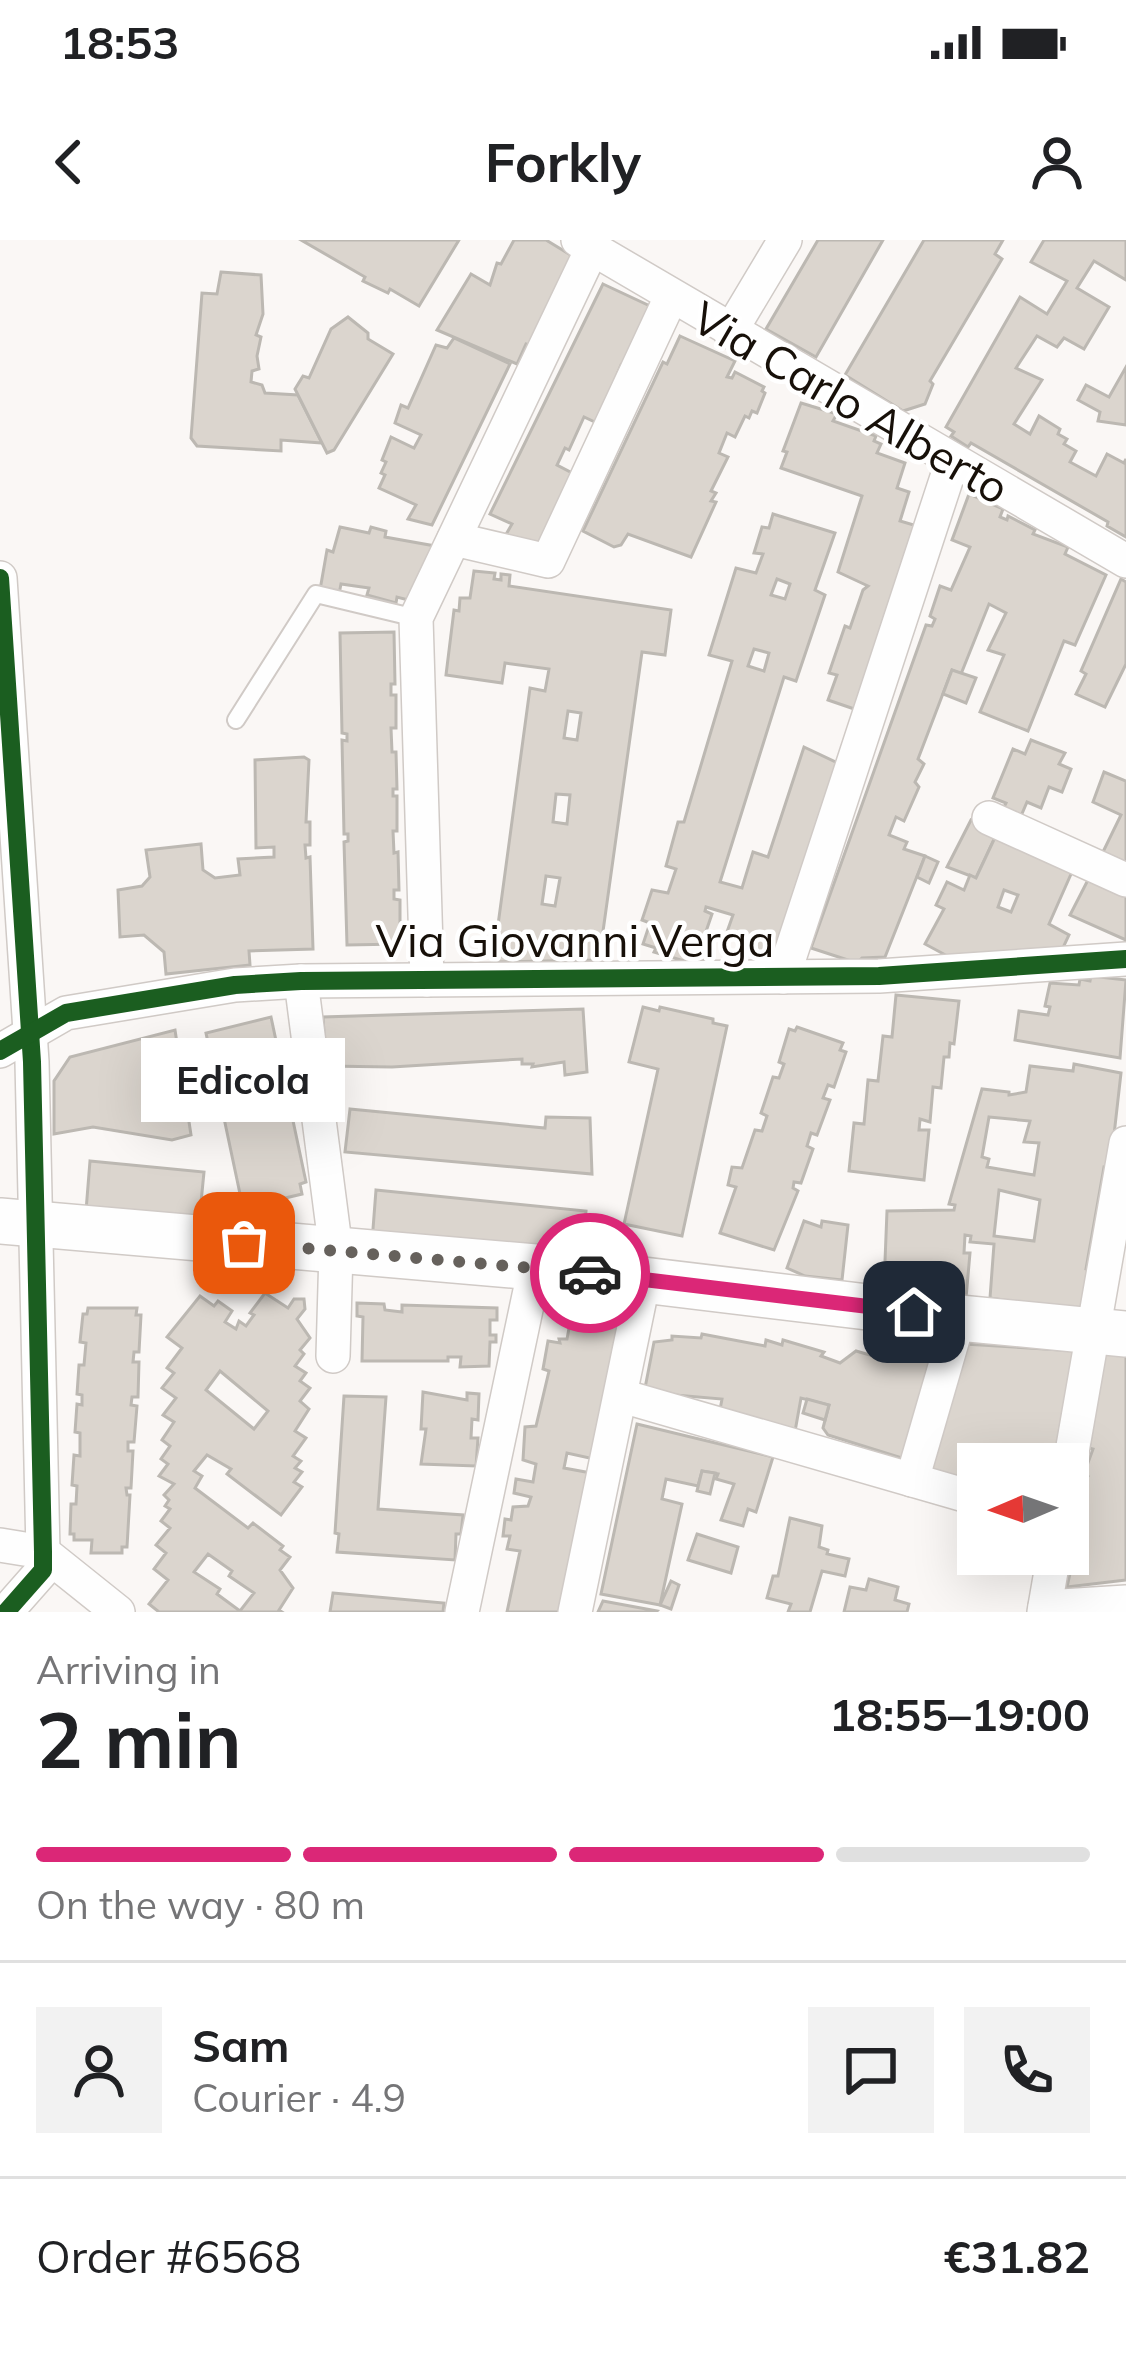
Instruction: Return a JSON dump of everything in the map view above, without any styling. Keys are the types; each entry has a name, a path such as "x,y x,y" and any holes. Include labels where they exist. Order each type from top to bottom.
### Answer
{"main road":[{"path":"20,1223 535,1268 1110,1332"}],"street":[{"path":"730,332 785,240"},
{"path":"427,980 416,618 585,244"},
{"name":"Via Carlo Alberto","path":"585,244 1126,561"},
{"path":"454,539 548,561 671,297"},
{"path":"783,977 952,462"},
{"path":"0,578 31,1031 20,1223 44,1552 43,1570 6,1612"},
{"path":"989,818 1126,880"},
{"name":"Via Giovanni Verga","path":"0,1051 66,1013 235,985 879,976 1126,959"},
{"path":"301,981 336,1251 333,1356"},
{"path":"1077,1443 1110,1332 1125,1155"},
{"path":"462,1612 535,1268"},
{"path":"575,1612 644,1279"},
{"path":"912,1480 959,1318"},
{"path":"622,1396 957,1493"},
{"path":"0,1545 44,1552 118,1612"},
{"path":"1050,1575 1044,1610 1126,1602"}],"lane":[{"path":"236,720 316,594 416,618"}],"building":[{"path":"301,240 459,240 419,306 390,289 388,293 363,281 365,277"},
{"path":"514,240 546,240 574,257 517,364 437,330 471,274 490,285 497,263 501,264"},
{"path":"818,240 883,240 816,357 766,329"},
{"path":"924,240 1003,240 995,254 1002,259 930,381 925,404 903,411 845,375"},
{"path":"1044,240 1126,240 1126,280 1094,261 1077,288 1109,307 1084,349 1064,338 1057,347 1037,336 1016,368 1042,380 1014,424 1030,434 1039,416 1060,429 1058,434 1067,439 1064,444 1076,451 1070,462 1096,476 1107,454 1124,463 1126,459 1126,537 971,443 968,447 946,427 1020,297 1047,314 1067,281 1031,262"},
{"path":"221,272 261,275 263,314 256,335 261,337 259,369 252,371 251,382 262,385 265,393 298,395 322,443 281,440 281,451 197,446 191,438 202,293 217,294"},
{"path":"603,284 652,307 597,423 584,417 569,450 565,448 557,465 574,474 537,551 501,543 512,524 490,514"},
{"path":"348,317 368,333 368,339 393,354 334,450 327,453 295,389 303,376 309,378 331,329"},
{"path":"680,336 735,361 727,377 735,372 764,387 765,393 757,413 745,416 735,437 727,433 719,453 728,457 711,491 716,493 711,501 716,502 691,557 628,534 614,547 583,531 663,362 667,364"},
{"path":"454,338 510,364 432,525 408,519 416,505 379,488 385,475 382,460 391,437 414,448 421,435 395,423 401,405 408,408 436,345 447,348"},
{"path":"1126,367 1126,425 1098,421 1100,412 1078,400 1086,385 1109,397"},
{"path":"801,403 837,414 833,421 876,436 874,441 881,444 877,453 905,463 897,488 909,492 900,521 924,528 863,712 828,700 837,675 829,673 845,626 850,628 868,586 838,572 862,496 781,468"},
{"path":"969,494 1003,509 1000,517 1007,520 1008,516 1035,530 1033,534 1068,547 1065,554 1106,575 1075,645 1064,641 1028,731 980,712 1004,655 988,650 1006,613 989,604 961,674 952,670 918,759 924,764 915,782 919,787 904,821 896,817 889,835 907,842 904,849 925,856 885,957 862,958 857,963 811,948 926,625 932,626 935,619 930,616 940,586 951,590 970,547 952,540"},
{"path":"773,514 835,533 815,590 825,595 796,681 784,677 720,882 742,888 753,852 768,857 804,747 842,765 775,958 729,938 733,915 706,907 712,914 702,943 709,945 705,960 684,961 643,944 650,923 642,920 652,890 668,893 676,869 666,866 678,822 684,822 732,661 709,655 736,568 756,573 763,554 754,553 762,527 769,528","holes":["777,579 790,584 785,599 771,595","754,649 769,653 764,671 748,666"]},
{"path":"340,527 369,533 371,527 386,531 385,537 435,546 412,601 397,597 396,603 367,595 369,588 341,584 339,594 320,590 327,550 333,552"},
{"path":"474,571 495,573 494,579 501,580 501,574 510,575 509,586 671,610 665,655 642,652 599,960 493,962 530,688 545,691 549,669 505,663 502,683 446,675 454,610 459,611 460,598 470,598","holes":["568,711 581,713 577,740 564,738","556,794 570,795 567,824 553,822","546,876 560,878 555,906 542,904"]},
{"path":"1121,579 1126,582 1126,664 1105,707 1076,694 1086,674 1081,671"},
{"path":"394,632 391,695 396,695 396,728 391,728 392,752 396,752 397,831 393,831 399,890 394,890 394,899 400,900 400,944 347,945 344,842 348,834 344,834 342,740 347,741 347,734 342,733 340,633"},
{"path":"952,670 976,678 966,703 943,694"},
{"path":"1031,740 1065,753 1059,764 1071,769 1062,792 1049,787 1041,808 1027,802 1021,816 1003,809 1006,803 993,798 1013,749 1025,754"},
{"path":"255,760 309,760 306,822 310,822 310,845 305,845 306,858 310,857 313,949 249,951 250,965 166,974 164,952 144,935 120,937 118,890 142,886 150,877 146,850 201,844 203,870 215,878 240,875 238,859 274,857 274,847 256,848"},
{"path":"1104,772 1126,781 1126,866 1101,856 1121,815 1093,802"},
{"path":"971,820 998,831 976,878 947,867"},
{"path":"998,831 1075,865 1049,924 1069,935 1061,952 953,959 925,944 944,909 936,905 947,882 964,890 970,875 976,878","holes":["1004,890 1018,895 1011,912 998,907"]},
{"path":"925,856 938,862 929,883 917,877"},
{"path":"1091,874 1126,889 1126,940 1070,915"},
{"path":"1091,976 1126,980 1120,1058 1015,1040 1019,1011 1048,1015 1050,983 1079,985 1080,979 1090,981"},
{"path":"896,995 959,1001 954,1044 950,1043 949,1057 944,1057 941,1088 933,1087 930,1122 920,1119 919,1130 929,1130 924,1180 849,1171 854,1123 864,1124 868,1080 878,1081 883,1036 892,1037"},
{"path":"643,1007 659,1011 660,1007 727,1026 682,1236 624,1224 658,1069 629,1062"},
{"path":"583,1009 587,1072 565,1075 564,1062 532,1067 522,1064 522,1059 326,1066 323,1017"},
{"path":"271,1017 306,1182 300,1184 302,1194 243,1208 206,1033"},
{"path":"797,1027 843,1043 840,1050 846,1052 834,1087 828,1085 823,1098 830,1100 817,1135 811,1133 807,1146 813,1149 801,1183 794,1182 798,1191 774,1250 720,1233 736,1187 728,1185 732,1167 742,1168 755,1130 762,1131 767,1116 761,1113 773,1077 779,1078 784,1064 779,1062 789,1029"},
{"path":"175,1030 191,1135 172,1140 93,1127 54,1134 54,1081 70,1057"},
{"path":"1074,1064 1121,1073 1114,1135 1086,1269 1090,1270 1083,1312 990,1298 994,1244 970,1242 971,1236 965,1235 964,1253 970,1253 966,1298 884,1286 887,1211 954,1210 955,1205 949,1204 982,1089 1009,1095 1026,1092 1030,1066 1073,1071","holes":["989,1117 1030,1121 1024,1142 1039,1143 1034,1175 987,1167 989,1159 982,1157","999,1190 1040,1200 1034,1241 994,1236"]},
{"path":"350,1109 545,1128 546,1117 590,1118 592,1174 345,1152"},
{"path":"90,1161 204,1172 199,1223 86,1211"},
{"path":"376,1190 586,1211 581,1263 372,1242"},
{"path":"804,1221 821,1227 822,1221 848,1225 842,1280 805,1276 787,1268"},
{"path":"265,1293 288,1308 294,1299 304,1299 305,1309 297,1319 310,1338 295,1366 306,1373 300,1381 310,1388 300,1401 309,1409 295,1431 306,1438 293,1456 301,1461 295,1468 302,1472 294,1482 302,1487 281,1515 227,1474 231,1469 207,1455 194,1471 202,1476 195,1488 248,1528 253,1523 283,1546 280,1550 290,1557 280,1570 293,1588 282,1612 159,1612 149,1604 168,1580 154,1569 166,1553 156,1545 170,1528 161,1521 170,1509 164,1495 174,1484 159,1476 168,1464 161,1459 170,1446 162,1440 174,1422 163,1415 176,1398 162,1388 174,1373 167,1368 182,1348 167,1337 200,1296 232,1311 225,1322 236,1329 239,1321 246,1326 254,1315 250,1313","holes":["220,1371 268,1411 254,1429 206,1390","208,1554 254,1593 240,1611 217,1594 220,1589 194,1572"]},
{"path":"574,1302 627,1307 594,1459 567,1453 564,1468 591,1473 562,1612 507,1612 520,1551 507,1549 510,1536 503,1536 505,1519 511,1520 513,1507 528,1506 531,1497 514,1493 516,1479 533,1482 536,1464 523,1460 525,1427 536,1426 549,1371 543,1369 548,1341 567,1339"},
{"path":"357,1303 384,1304 385,1310 402,1312 402,1305 497,1308 497,1320 490,1320 490,1335 496,1335 496,1342 490,1342 489,1366 460,1367 461,1357 362,1361 363,1317 357,1316"},
{"path":"88,1308 137,1308 136,1315 141,1315 139,1352 134,1352 133,1362 139,1362 138,1397 132,1397 131,1405 137,1406 134,1442 128,1442 128,1451 133,1451 131,1488 126,1488 130,1495 127,1547 122,1547 122,1553 91,1553 92,1540 74,1540 70,1534 77,1486 72,1485 74,1455 80,1456 80,1433 75,1432 77,1404 82,1405 82,1395 77,1394 79,1365 84,1365 86,1343 80,1342"},
{"path":"702,1334 765,1346 766,1340 782,1345 783,1340 824,1352 821,1356 840,1363 856,1351 880,1358 887,1335 942,1340 905,1459 828,1435 823,1428 829,1405 801,1398 794,1437 719,1415 722,1399 652,1393 645,1388 654,1342 672,1340 672,1336 701,1338"},
{"path":"964,1344 1079,1351 1062,1443 957,1443 957,1482 928,1474"},
{"path":"1105,1353 1126,1355 1126,1580 1067,1587 1070,1575 1089,1575 1089,1460 1093,1449 1089,1448"},
{"path":"423,1392 467,1400 467,1393 479,1394 478,1420 472,1419 471,1438 478,1438 476,1466 421,1464 426,1429 421,1429"},
{"path":"344,1396 386,1397 378,1509 463,1515 455,1560 337,1552"},
{"path":"807,1399 829,1405 825,1420 803,1413"},
{"path":"637,1424 773,1457 756,1512 748,1509 743,1526 721,1520 734,1484 716,1479 718,1474 702,1471 698,1486 666,1479 662,1499 682,1504 660,1605 601,1594"},
{"path":"702,1471 715,1473 710,1494 697,1491"},
{"path":"790,1518 822,1526 819,1547 849,1559 845,1576 822,1571 810,1612 788,1612 791,1604 767,1598 773,1576 778,1576"},
{"path":"697,1534 738,1547 731,1573 688,1560"},
{"path":"869,1579 898,1587 895,1600 909,1604 907,1612 844,1612 850,1587 866,1590"},
{"path":"671,1581 679,1585 671,1609 660,1605"},
{"path":"333,1593 444,1603 443,1612 330,1612"},
{"path":"603,1601 657,1611 598,1612"}],"cycle path":[{"path":"0,578 32,1062 43,1552 43,1570 6,1612"},
{"path":"0,1051 66,1013 235,985 879,976 1126,959"}],"way so far":[{"path":"244,1243 590,1273"}],"place":[{"name":"Edicola","path":"244,1243"}],"route":[{"path":"590,1273 914,1312"}]}
